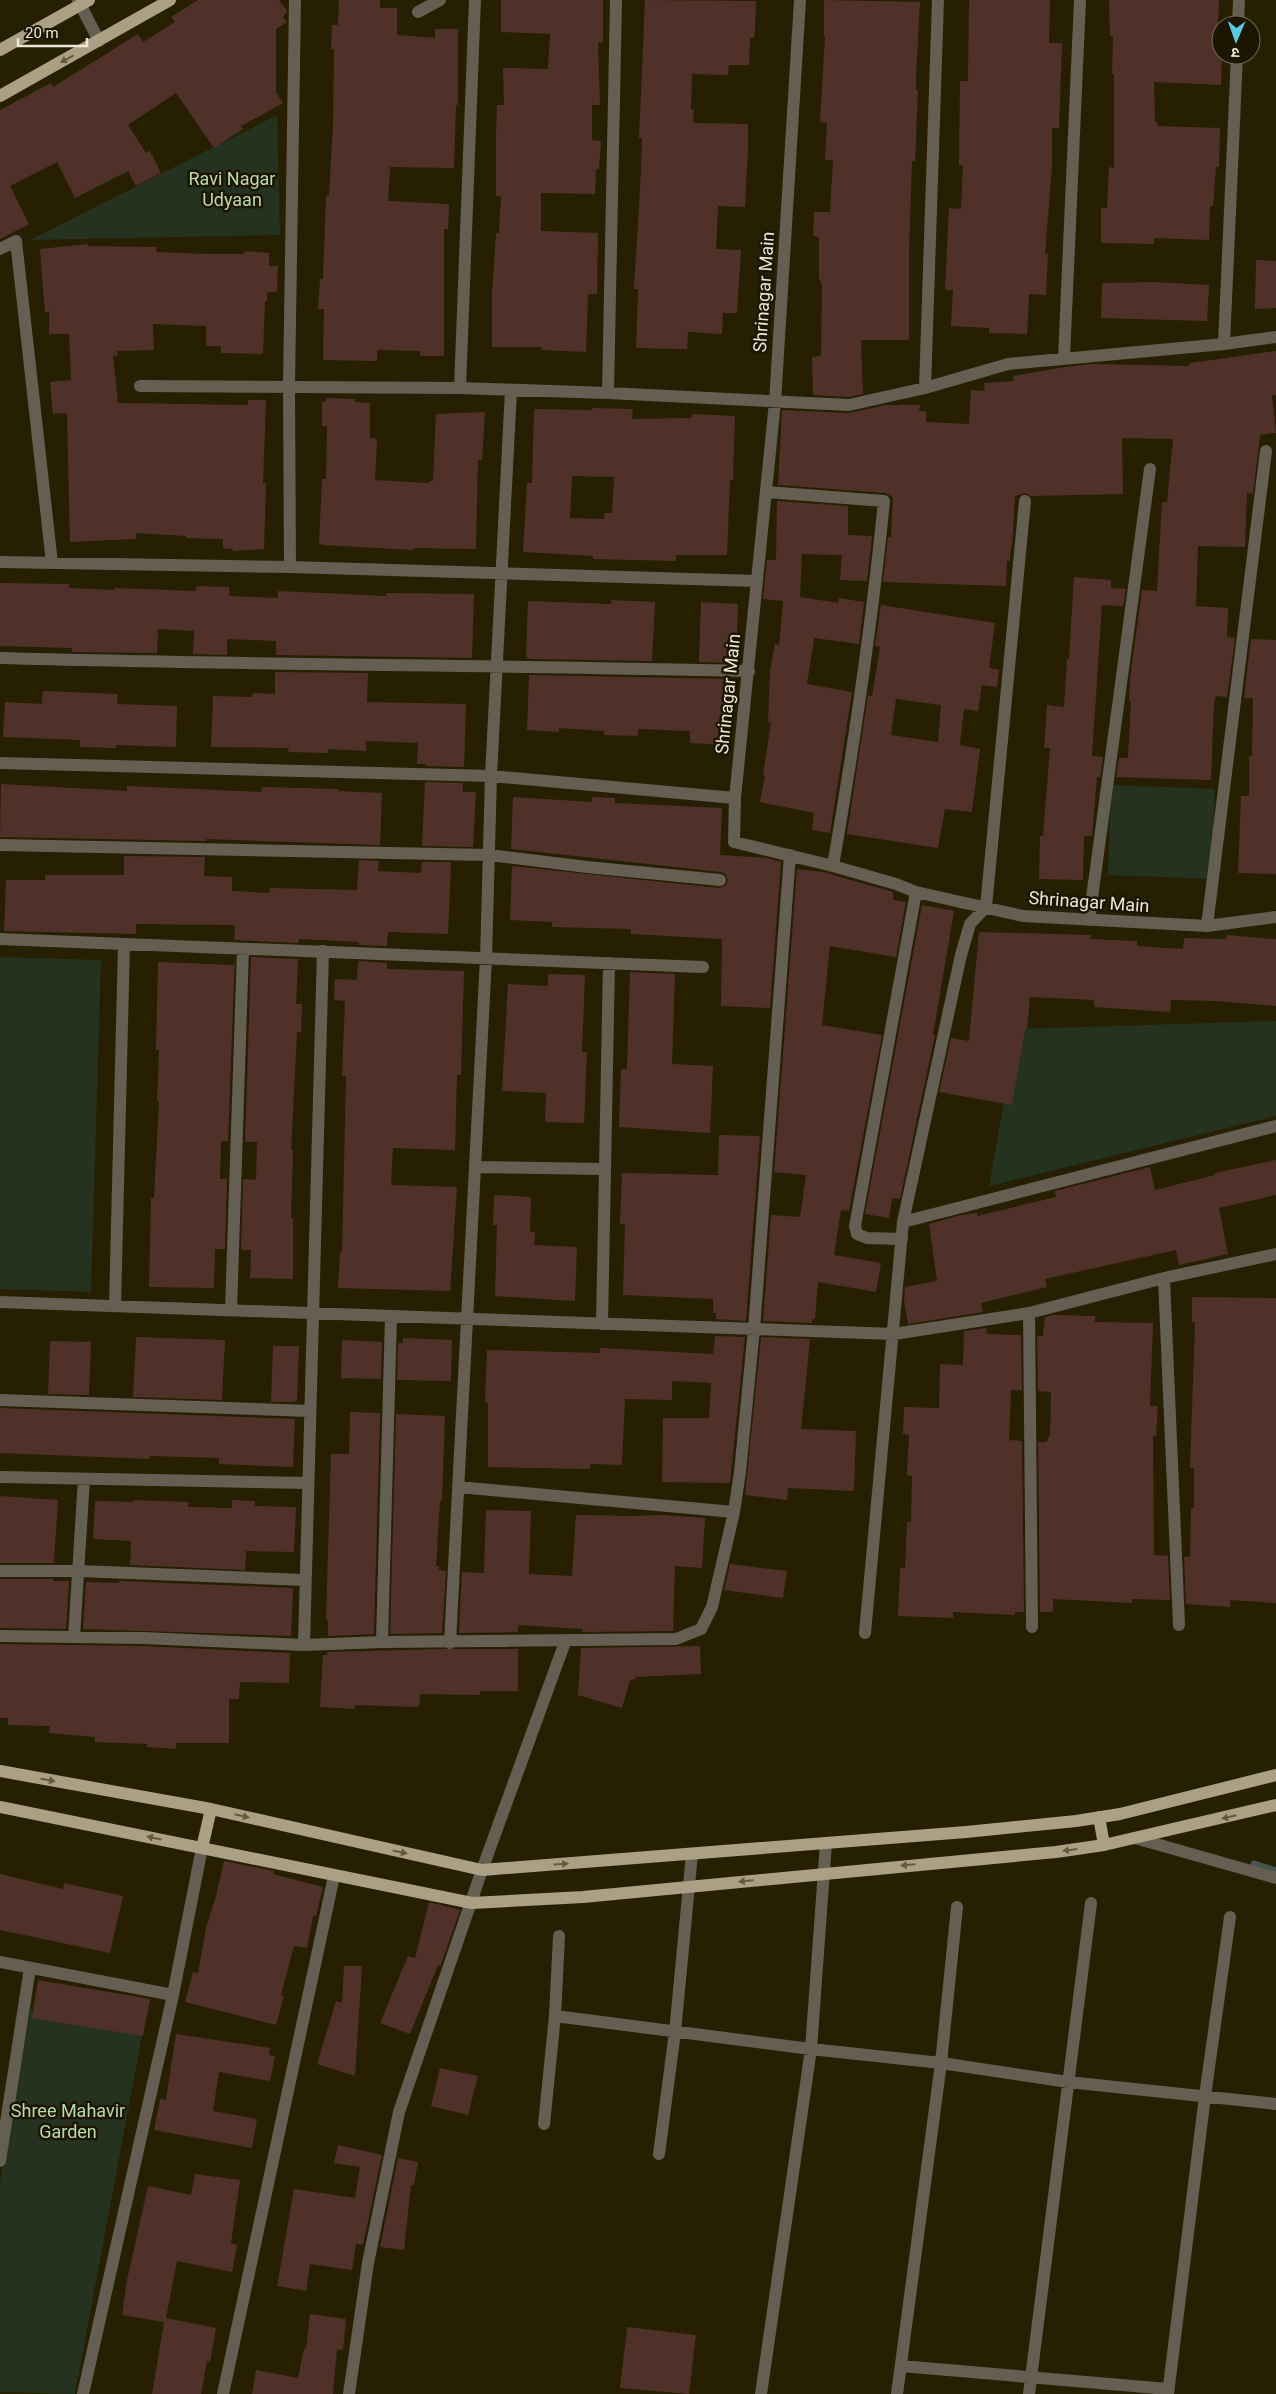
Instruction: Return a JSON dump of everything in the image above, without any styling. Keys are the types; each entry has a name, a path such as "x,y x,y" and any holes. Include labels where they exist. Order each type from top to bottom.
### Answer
{"main road":[{"path":"0,96 170,0"},
{"path":"0,50 83,2"},
{"path":"0,1771 211,1809 482,1870 966,1832 1099,1817 1276,1775"},
{"path":"0,1807 472,1903 583,1897 1104,1845 1276,1805"},
{"path":"202,1848 211,1809"},
{"path":"1099,1817 1104,1845"}],"street":[{"path":"290,567 289,386 295,0"},
{"path":"418,12 440,0"},
{"path":"460,388 475,0"},
{"path":"608,393 616,0"},
{"name":"Shrinagar Main","path":"800,0 775,402 735,798 734,842 833,866 896,884 916,892 986,906 1023,916 1207,926 1276,917"},
{"path":"925,388 938,0"},
{"path":"1064,358 1080,0"},
{"path":"1238,15 1239,0"},
{"path":"83,2 98,41"},
{"path":"1224,344 1237,65"},
{"path":"0,250 16,241 52,562"},
{"path":"140,386 460,388 849,405 925,388 1008,364 1224,344 1276,337"},
{"path":"450,1643 486,958 491,776 511,390"},
{"path":"1207,926 1266,451"},
{"path":"1089,920 1150,469"},
{"path":"767,492 884,501 874,601 833,866"},
{"path":"865,1632 903,1222 961,955 970,924 986,906 1024,501"},
{"path":"0,562 290,567 757,581"},
{"path":"0,658 343,666 497,665 748,670"},
{"path":"0,763 491,776 735,798"},
{"path":"0,845 489,855 720,880"},
{"path":"0,1636 304,1645 382,1642 565,1642 676,1639 701,1629 712,1607 734,1512 754,1329 790,855"},
{"path":"902,1239 867,1238 857,1234 855,1226 916,892"},
{"path":"0,939 703,967"},
{"path":"115,1306 124,944"},
{"path":"231,1310 243,949"},
{"path":"304,1645 323,951"},
{"path":"602,1324 609,963"},
{"path":"903,1222 1276,1126"},
{"path":"475,1167 605,1169"},
{"path":"0,1302 894,1334 1029,1314 1164,1278 1276,1254"},
{"path":"1164,1278 1179,1625"},
{"path":"1029,1314 1032,1627"},
{"path":"382,1642 391,1316"},
{"path":"0,1400 310,1411"},
{"path":"0,1477 308,1483"},
{"path":"74,1637 84,1479"},
{"path":"458,1486 734,1512"},
{"path":"0,1571 79,1571 305,1580"},
{"path":"349,2394 368,2263 399,2112 482,1870 565,1642"},
{"path":"1135,1838 1276,1878"},
{"path":"761,2394 811,2049 826,1843"},
{"path":"83,2394 174,1996 202,1848"},
{"path":"659,2154 676,2032 692,1854"},
{"path":"223,2394 334,1876"},
{"path":"1029,2394 1091,1903"},
{"path":"897,2394 941,2063 957,1907"},
{"path":"901,2366 1031,2377 1168,2392 1205,2096 1230,1917"},
{"path":"544,2124 555,2016 559,1936"},
{"path":"0,1962 174,1996"},
{"path":"0,2161 30,1968"},
{"path":"555,2016 811,2049 941,2063 1068,2082 1276,2104"}],"green space":[{"name":"Ravi Nagar Udyaan","path":"277,115 280,235 30,240"},
{"path":"1111,785 1215,789 1212,879 1108,875"},
{"path":"0,957 101,960 91,1292 0,1289"},
{"path":"1276,1021 1276,1116 989,1186 1017,1029"},
{"name":"Shree Mahavir Garden","path":"30,2009 143,2030 75,2394 0,2392 0,2182"}],"building":[{"path":"198,0 279,0 287,11 283,17 287,22 276,29 276,92 283,103 241,126 243,129 214,148 176,93 128,125 146,153 150,151 161,173 136,186 128,171 75,198 57,162 10,186 29,224 0,239 0,110 51,83 53,87 138,34 143,42 175,22 171,17"},
{"path":"339,0 380,0 380,8 397,8 397,35 435,38 435,29 458,29 458,105 456,105 454,168 390,167 388,201 449,204 448,229 444,229 444,356 420,356 420,351 377,350 377,361 323,360 324,309 318,309 320,279 323,279 326,195 329,196 333,125 334,49 331,49 332,25 338,25"},
{"path":"501,0 603,0 603,43 598,42 600,105 592,105 592,140 601,141 599,169 596,169 595,194 541,193 541,231 598,233 597,294 588,294 586,352 542,350 542,347 492,347 492,294 496,233 499,233 501,196 496,196 497,105 504,105 503,68 548,69 550,34 501,32"},
{"path":"645,0 756,1 755,31 754,38 750,38 749,65 729,65 728,75 692,74 691,109 694,110 693,123 748,124 748,148 745,207 718,206 716,249 741,250 737,313 723,313 722,334 688,332 687,349 636,348 638,289 634,289 641,172 642,138 639,138"},
{"path":"824,0 920,2 916,75 916,90 918,90 915,161 912,161 909,340 861,340 863,394 848,397 813,395 812,357 821,356 822,285 819,279 819,237 813,236 814,212 830,212 833,160 825,160 827,123 820,122 825,36"},
{"path":"969,0 1050,0 1049,43 1062,43 1059,128 1052,128 1052,166 1045,254 1048,254 1046,295 1029,294 1027,334 989,333 989,328 951,326 953,290 945,290 949,208 961,209 963,165 959,165 960,81 968,81"},
{"path":"1109,0 1219,0 1218,15 1211,15 1211,65 1222,65 1221,85 1154,82 1155,122 1157,122 1157,126 1220,128 1219,167 1216,167 1213,206 1210,206 1209,240 1154,238 1154,244 1101,243 1101,208 1107,208 1109,167 1114,168 1113,36 1110,36"},
{"path":"88,244 88,246 157,247 156,252 244,254 245,251 269,253 269,266 278,266 277,292 267,292 267,301 265,301 263,354 221,353 221,346 206,346 206,326 153,324 154,350 117,351 118,356 113,356 118,403 248,405 248,400 266,400 263,483 266,483 264,549 233,551 233,549 223,548 223,539 186,538 186,536 136,533 136,539 70,542 67,413 53,414 50,382 71,380 69,334 49,334 49,311 45,313 40,249"},
{"path":"1256,260 1276,261 1276,308 1255,309"},
{"path":"1156,282 1209,285 1207,321 1101,318 1102,283"},
{"path":"1276,351 1276,395 1272,395 1276,433 1260,435 1253,494 1247,493 1245,547 1198,546 1196,606 1228,608 1227,637 1235,638 1227,697 1216,696 1214,702 1211,780 1116,777 1119,758 1128,758 1131,701 1129,701 1130,679 1142,590 1157,591 1162,502 1167,502 1173,439 1122,438 1123,494 1031,496 1025,493 1015,496 1012,546 1010,561 1007,561 1006,586 883,582 888,537 891,537 893,497 885,493 778,485 782,410 849,413 886,405 920,405 919,411 926,411 926,422 969,424 971,390 985,391 984,383 1014,381 1013,376 1091,364 1189,366 1190,363"},
{"path":"326,398 355,399 355,402 370,403 370,438 376,438 377,441 375,480 429,483 429,481 433,481 436,414 485,412 482,460 478,460 476,549 413,548 413,550 322,545 319,543 322,479 326,479 327,426 322,426 322,402 326,402"},
{"path":"592,408 633,409 632,419 691,418 692,414 735,416 733,480 730,480 727,555 676,555 676,561 593,559 593,556 523,552 527,483 532,483 534,409 592,410","holes":["572,476 614,477 612,513 605,513 604,519 570,518"]},
{"path":"777,501 848,506 848,535 872,536 867,581 840,580 842,555 802,554 800,597 838,603 839,598 864,602 859,644 814,638 807,684 852,692 830,833 812,830 814,813 760,802 771,722 768,722 770,671 775,644 779,645 783,601 763,599 767,560 776,560"},
{"path":"1074,577 1111,580 1111,588 1126,589 1123,606 1102,605 1092,756 1103,757 1100,777 1097,777 1092,836 1084,836 1083,880 1039,879 1040,836 1043,836 1050,748 1044,748 1047,705 1064,707"},
{"path":"0,583 69,584 69,588 114,590 114,588 196,591 196,586 229,587 229,596 278,598 278,591 386,596 386,593 474,594 472,658 276,655 276,641 227,639 227,655 193,654 194,631 158,629 157,653 72,652 72,648 0,646"},
{"path":"611,600 655,602 652,661 530,659 526,657 528,601 611,604"},
{"path":"701,602 738,604 736,663 699,662"},
{"path":"881,605 995,623 989,668 999,670 997,687 982,685 978,711 964,709 960,745 980,749 972,812 945,809 938,848 847,834 868,695 872,696 880,647 875,646","holes":["896,699 941,705 938,742 891,735"]},
{"path":"1251,639 1276,640 1276,874 1238,873 1241,796 1249,796 1249,756 1252,756 1253,698 1244,698"},
{"path":"275,672 368,673 367,702 466,704 464,767 417,764 418,743 366,741 366,751 328,749 328,753 288,752 289,748 211,747 213,696 252,697 253,693 275,694"},
{"path":"529,675 729,679 727,745 690,743 690,731 638,729 638,736 604,735 604,731 559,728 559,732 527,730"},
{"path":"43,691 118,694 117,704 177,706 176,747 116,745 116,748 80,747 80,740 3,737 5,702 42,704"},
{"path":"425,782 463,783 463,792 476,792 473,847 422,846"},
{"path":"1,784 127,791 127,786 261,792 262,787 338,789 338,791 382,793 380,845 206,839 206,841 0,837"},
{"path":"513,797 592,802 592,797 615,798 615,803 722,808 720,855 766,858 781,862 770,1008 721,1006 722,939 631,934 631,929 552,927 552,922 510,920 512,866 719,888 726,885 728,880 725,874 721,872 511,849"},
{"path":"124,856 205,857 204,876 232,877 232,891 269,893 270,888 357,890 359,860 379,861 378,871 421,873 422,862 451,862 448,934 388,932 387,946 359,945 359,942 299,939 298,943 234,940 235,925 136,924 136,934 4,931 6,880 45,880 45,875 124,875"},
{"path":"797,869 823,872 893,892 893,900 906,902 896,957 830,946 822,1025 882,1035 849,1211 841,1210 834,1255 881,1263 876,1292 818,1282 815,1319 812,1319 812,1323 763,1321 771,1215 800,1217 806,1175 774,1172"},
{"path":"922,905 954,911 933,1035 935,1035 900,1199 892,1198 889,1218 865,1214"},
{"path":"979,932 1091,935 1090,939 1137,941 1137,946 1183,949 1184,938 1226,939 1226,935 1276,939 1276,1006 1216,1001 1171,1000 1170,1012 1094,1007 1094,1000 1030,997 1027,1029 1025,1029 1012,1105 939,1092 951,1038 969,1041"},
{"path":"235,956 228,1141 221,1141 220,1179 227,1179 225,1249 215,1249 214,1288 149,1287 151,1198 154,1198 159,1101 157,1101 159,1050 156,1050 158,962 234,965"},
{"path":"251,957 298,959 296,1004 302,1004 301,1032 297,1032 291,1150 293,1150 291,1218 293,1218 293,1279 250,1278 251,1250 241,1250 243,1179 256,1180 257,1142 245,1142"},
{"path":"358,961 387,963 387,969 464,971 461,1075 457,1075 455,1150 393,1148 391,1185 457,1187 450,1291 338,1288 340,1252 342,1252 346,1076 342,1076 345,1001 334,1000 335,979 357,980"},
{"path":"630,972 675,974 672,1064 713,1066 710,1133 619,1127 621,1069 627,1069"},
{"path":"548,974 585,975 582,1052 587,1052 584,1123 545,1122 546,1093 502,1091 508,984 548,986"},
{"path":"719,1135 760,1136 746,1321 716,1319 716,1313 713,1313 713,1299 623,1295 625,1224 620,1224 622,1173 718,1175"},
{"path":"1276,1160 1276,1195 1219,1208 1228,1254 1179,1265 1176,1250 1045,1279 1047,1287 981,1303 983,1312 908,1324 904,1301 905,1287 937,1281 929,1224 961,1215 977,1213 977,1216 1056,1197 1055,1191 1150,1167 1155,1190 1215,1175 1215,1173"},
{"path":"494,1195 531,1197 530,1232 535,1232 534,1245 577,1247 575,1301 495,1296 497,1225 493,1225"},
{"path":"1192,1297 1276,1298 1276,1603 1230,1600 1230,1607 1186,1604 1184,1557 1190,1557 1191,1508 1194,1508 1194,1468 1190,1468 1195,1322 1192,1322"},
{"path":"1052,1315 1095,1316 1095,1322 1153,1323 1150,1406 1158,1406 1156,1436 1153,1436 1154,1555 1168,1556 1170,1600 1132,1599 1132,1603 1053,1599 1053,1612 1040,1612 1038,1442 1047,1442 1048,1437 1050,1437 1051,1392 1038,1391 1037,1336 1043,1336 1045,1317"},
{"path":"986,1328 987,1334 1021,1335 1022,1390 1011,1390 1009,1440 1022,1441 1024,1612 1015,1612 1015,1615 953,1612 953,1618 898,1616 900,1568 905,1568 907,1522 911,1522 912,1476 907,1475 909,1435 903,1434 904,1407 939,1408 940,1364 963,1365 964,1331"},
{"path":"715,1336 745,1337 730,1483 662,1482 663,1418 709,1418 711,1383 672,1381 672,1400 625,1399 622,1465 590,1464 590,1469 488,1467 488,1402 485,1402 487,1350 600,1353 600,1348 713,1354"},
{"path":"136,1337 225,1340 222,1400 133,1397"},
{"path":"761,1337 810,1339 801,1429 856,1431 854,1491 788,1488 787,1500 745,1495"},
{"path":"403,1338 452,1340 451,1381 397,1380 398,1343 403,1343"},
{"path":"342,1340 382,1342 381,1379 341,1378"},
{"path":"50,1341 91,1342 89,1395 48,1394"},
{"path":"273,1346 299,1346 297,1400 295,1402 271,1402"},
{"path":"0,1408 295,1419 293,1467 219,1464 219,1458 150,1456 150,1459 0,1453"},
{"path":"350,1412 380,1413 374,1634 328,1636 328,1620 326,1619 331,1454 349,1454"},
{"path":"396,1414 445,1416 442,1501 440,1501 436,1566 439,1566 439,1570 446,1571 442,1633 390,1634"},
{"path":"0,1496 58,1500 54,1563 0,1563"},
{"path":"133,1500 189,1502 188,1507 232,1508 232,1500 255,1501 255,1506 296,1507 294,1552 246,1551 245,1570 130,1565 131,1541 93,1539 95,1501 133,1502"},
{"path":"486,1510 531,1511 529,1574 572,1576 576,1515 662,1515 705,1518 702,1568 675,1566 673,1631 582,1632 583,1629 518,1625 518,1632 459,1633 462,1572 484,1573"},
{"path":"730,1564 787,1571 783,1598 724,1590"},
{"path":"0,1579 53,1579 53,1581 69,1581 66,1629 0,1628"},
{"path":"119,1581 293,1588 291,1636 83,1629 86,1582 119,1583"},
{"path":"0,1644 143,1646 290,1653 289,1683 240,1682 239,1699 229,1699 229,1743 176,1743 176,1749 147,1747 147,1744 95,1742 95,1737 49,1733 50,1726 8,1725 8,1718 0,1718"},
{"path":"700,1646 701,1674 635,1677 636,1679 630,1680 622,1708 578,1695 581,1648"},
{"path":"518,1649 518,1691 480,1691 480,1695 420,1694 419,1707 355,1705 355,1709 320,1707 323,1655 327,1655 327,1652"},
{"path":"224,1861 274,1871 273,1874 323,1887 316,1916 313,1916 307,1948 294,1946 281,1995 284,1996 276,2025 185,2002 193,1972 198,1973 206,1928"},
{"path":"0,1874 63,1889 64,1883 123,1896 110,1953 0,1930"},
{"path":"429,1902 460,1910 440,1967 438,1965 410,2034 380,2023 408,1956 415,1958"},
{"path":"344,1966 362,1966 355,2076 317,2064 336,2001 342,2003"},
{"path":"38,1980 150,1999 143,2036 32,2018"},
{"path":"176,2034 270,2048 269,2055 275,2056 270,2081 219,2072 213,2111 257,2119 252,2148 154,2130 160,2099 166,2100"},
{"path":"440,2068 478,2076 468,2115 431,2106"},
{"path":"338,2145 382,2155 363,2245 356,2244 352,2270 310,2264 306,2291 277,2286 294,2189 355,2198 360,2167 334,2163"},
{"path":"398,2158 418,2162 414,2185 411,2185 404,2250 380,2247"},
{"path":"195,2174 240,2180 231,2243 237,2245 232,2272 177,2261 166,2318 216,2328 210,2362 207,2361 201,2394 152,2394 164,2322 122,2315 127,2280 148,2186 191,2195"},
{"path":"310,2314 346,2319 343,2350 337,2349 333,2394 252,2394 256,2370 298,2378 304,2349 306,2349"},
{"path":"627,2327 696,2335 689,2394 620,2388"}],"waterway":[{"path":"1254,1864 1276,1871"}]}
